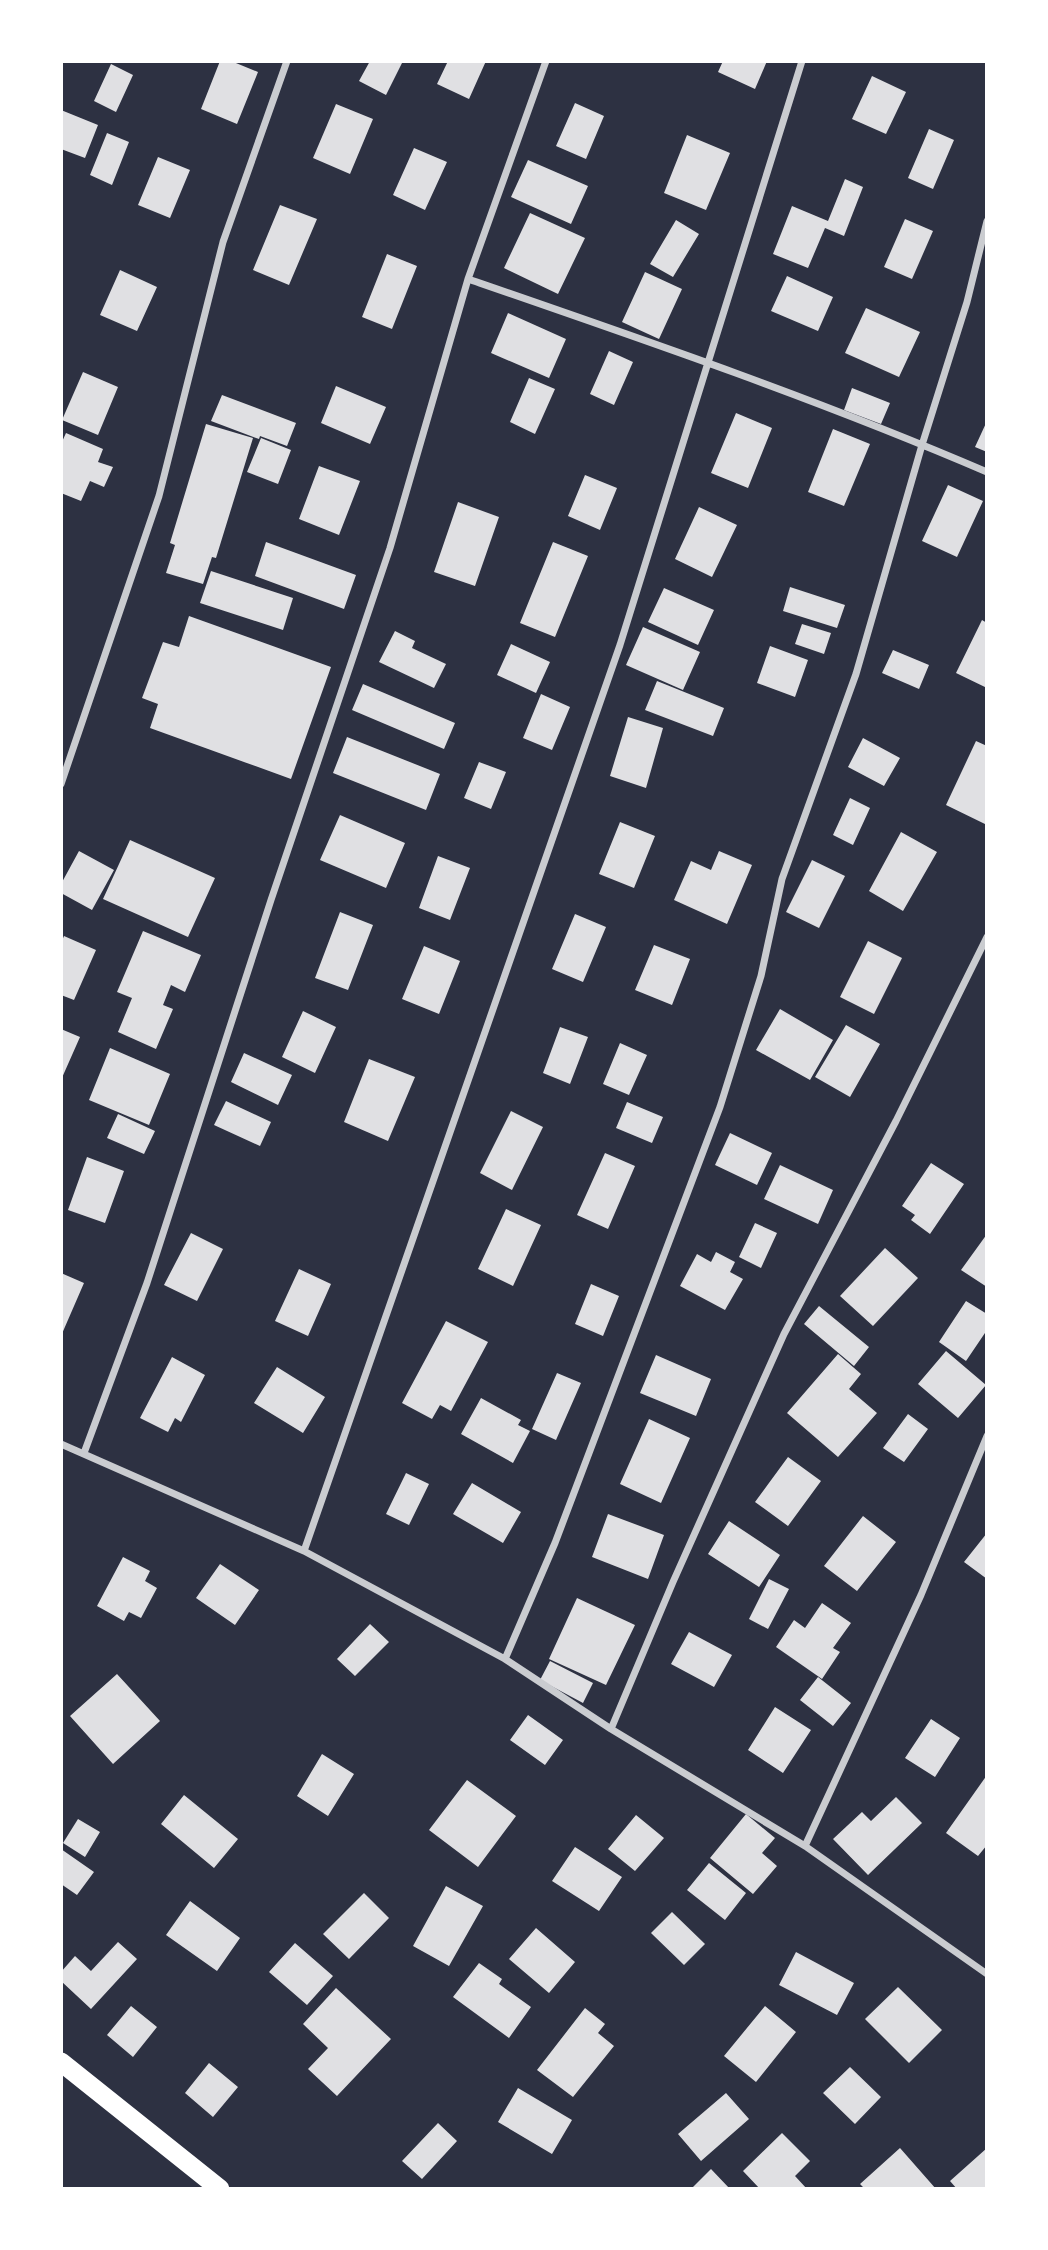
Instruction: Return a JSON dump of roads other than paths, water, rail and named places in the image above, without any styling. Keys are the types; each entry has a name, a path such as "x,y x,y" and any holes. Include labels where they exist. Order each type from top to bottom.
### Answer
{"highway":[{"path":"61,2062 220,2189"}],"street":[{"path":"61,784 159,496 223,242 287,61"},
{"path":"84,1453 147,1283 271,901 390,548 468,279 546,61"},
{"path":"304,1551 620,645 802,61"},
{"path":"505,1660 555,1543 720,1107 761,976 782,879 856,674 922,444 967,302 987,221"},
{"path":"468,279 709,362 922,444 987,472"},
{"path":"611,1729 783,1334 896,1121 987,937"},
{"path":"806,1846 921,1595 987,1436"},
{"path":"61,1444 304,1551 505,1660 611,1729 806,1846 987,1974"}]}
